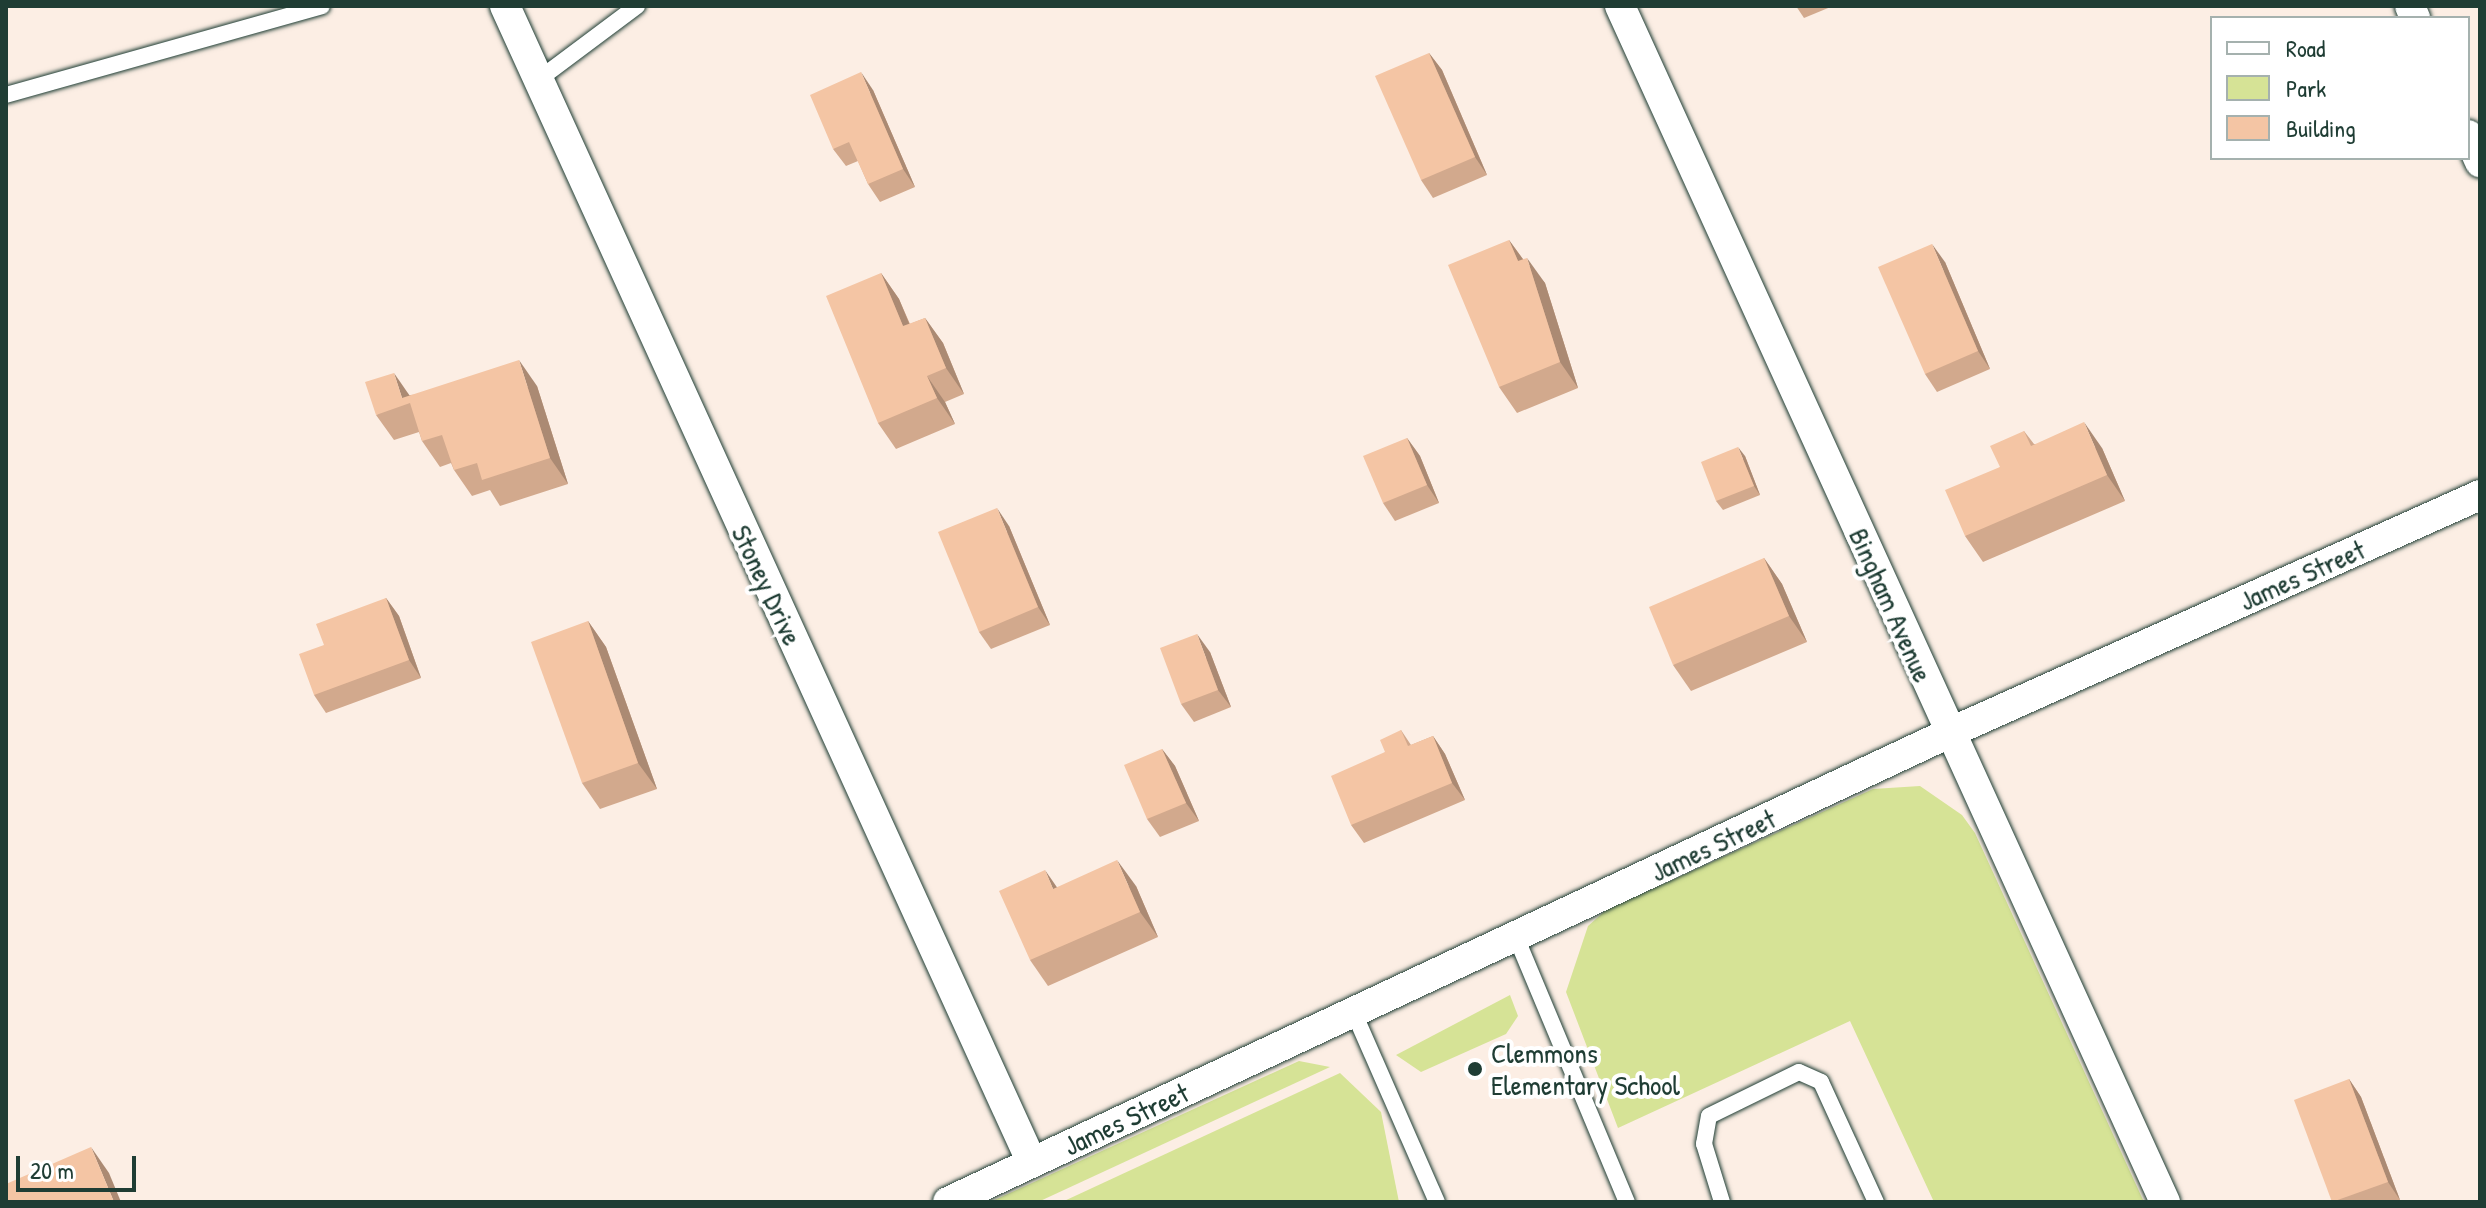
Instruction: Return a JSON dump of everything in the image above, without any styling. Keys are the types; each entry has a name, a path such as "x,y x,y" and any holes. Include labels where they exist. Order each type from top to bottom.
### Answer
{"street":[{"name":"Stoney Drive","path":"505,6 1032,1163"},
{"name":"Bingham Avenue","path":"1620,6 2165,1202"},
{"path":"2470,140 2480,162"},
{"name":"James Street","path":"948,1202 1949,733 2480,495"}],"lane":[{"path":"6,95 322,6"},
{"path":"538,80 637,6"},
{"path":"1516,937 1627,1202"},
{"path":"1354,1013 1437,1202"},
{"path":"1722,1202 1704,1144 1709,1116 1799,1072 1821,1082 1876,1202"}],"green space":[{"path":"1920,786 1962,815 1975,833 2144,1202 1934,1202 1850,1021 1618,1128 1566,992 1588,926 1606,910 1873,789"},
{"path":"1510,995 1518,1016 1506,1034 1421,1072 1396,1055"},
{"path":"1299,1061 1330,1067 1038,1202 990,1202"},
{"path":"1340,1073 1381,1112 1399,1202 1062,1202"}],"building":[{"path":"1429,53 1475,157 1421,180 1375,76"},
{"path":"861,72 903,169 868,184 849,142 833,149 810,95"},
{"path":"1509,240 1518,261 1527,258 1560,362 1499,387 1448,265"},
{"path":"1932,244 1978,351 1925,374 1878,267"},
{"path":"881,273 903,326 925,318 946,368 927,376 937,398 878,423 826,296"},
{"path":"519,360 550,458 482,480 477,463 454,470 442,435 422,441 410,403 376,415 365,382 394,373 402,398"},
{"path":"2084,422 2107,475 1965,536 1945,490 2000,467 1990,446 2024,431 2031,446"},
{"path":"1407,438 1427,485 1383,503 1363,456"},
{"path":"1738,447 1754,486 1716,501 1701,462"},
{"path":"997,508 1038,607 979,632 938,532"},
{"path":"1764,558 1789,616 1673,665 1649,607"},
{"path":"386,598 409,660 314,695 299,654 324,645 316,624"},
{"path":"588,621 638,763 582,783 531,642"},
{"path":"1197,634 1218,690 1181,704 1160,648"},
{"path":"1401,730 1408,746 1433,736 1452,783 1351,825 1331,776 1385,752 1380,740"},
{"path":"1162,749 1186,803 1147,819 1124,765"},
{"path":"1117,860 1140,912 1030,960 999,891 1045,870 1053,889"},
{"path":"2349,1079 2388,1182 2332,1202 2294,1100"},
{"path":"91,1147 114,1202 6,1202 6,1184"}],"place":[{"name":"Clemmons Elementary School","path":"1475,1069"}]}
